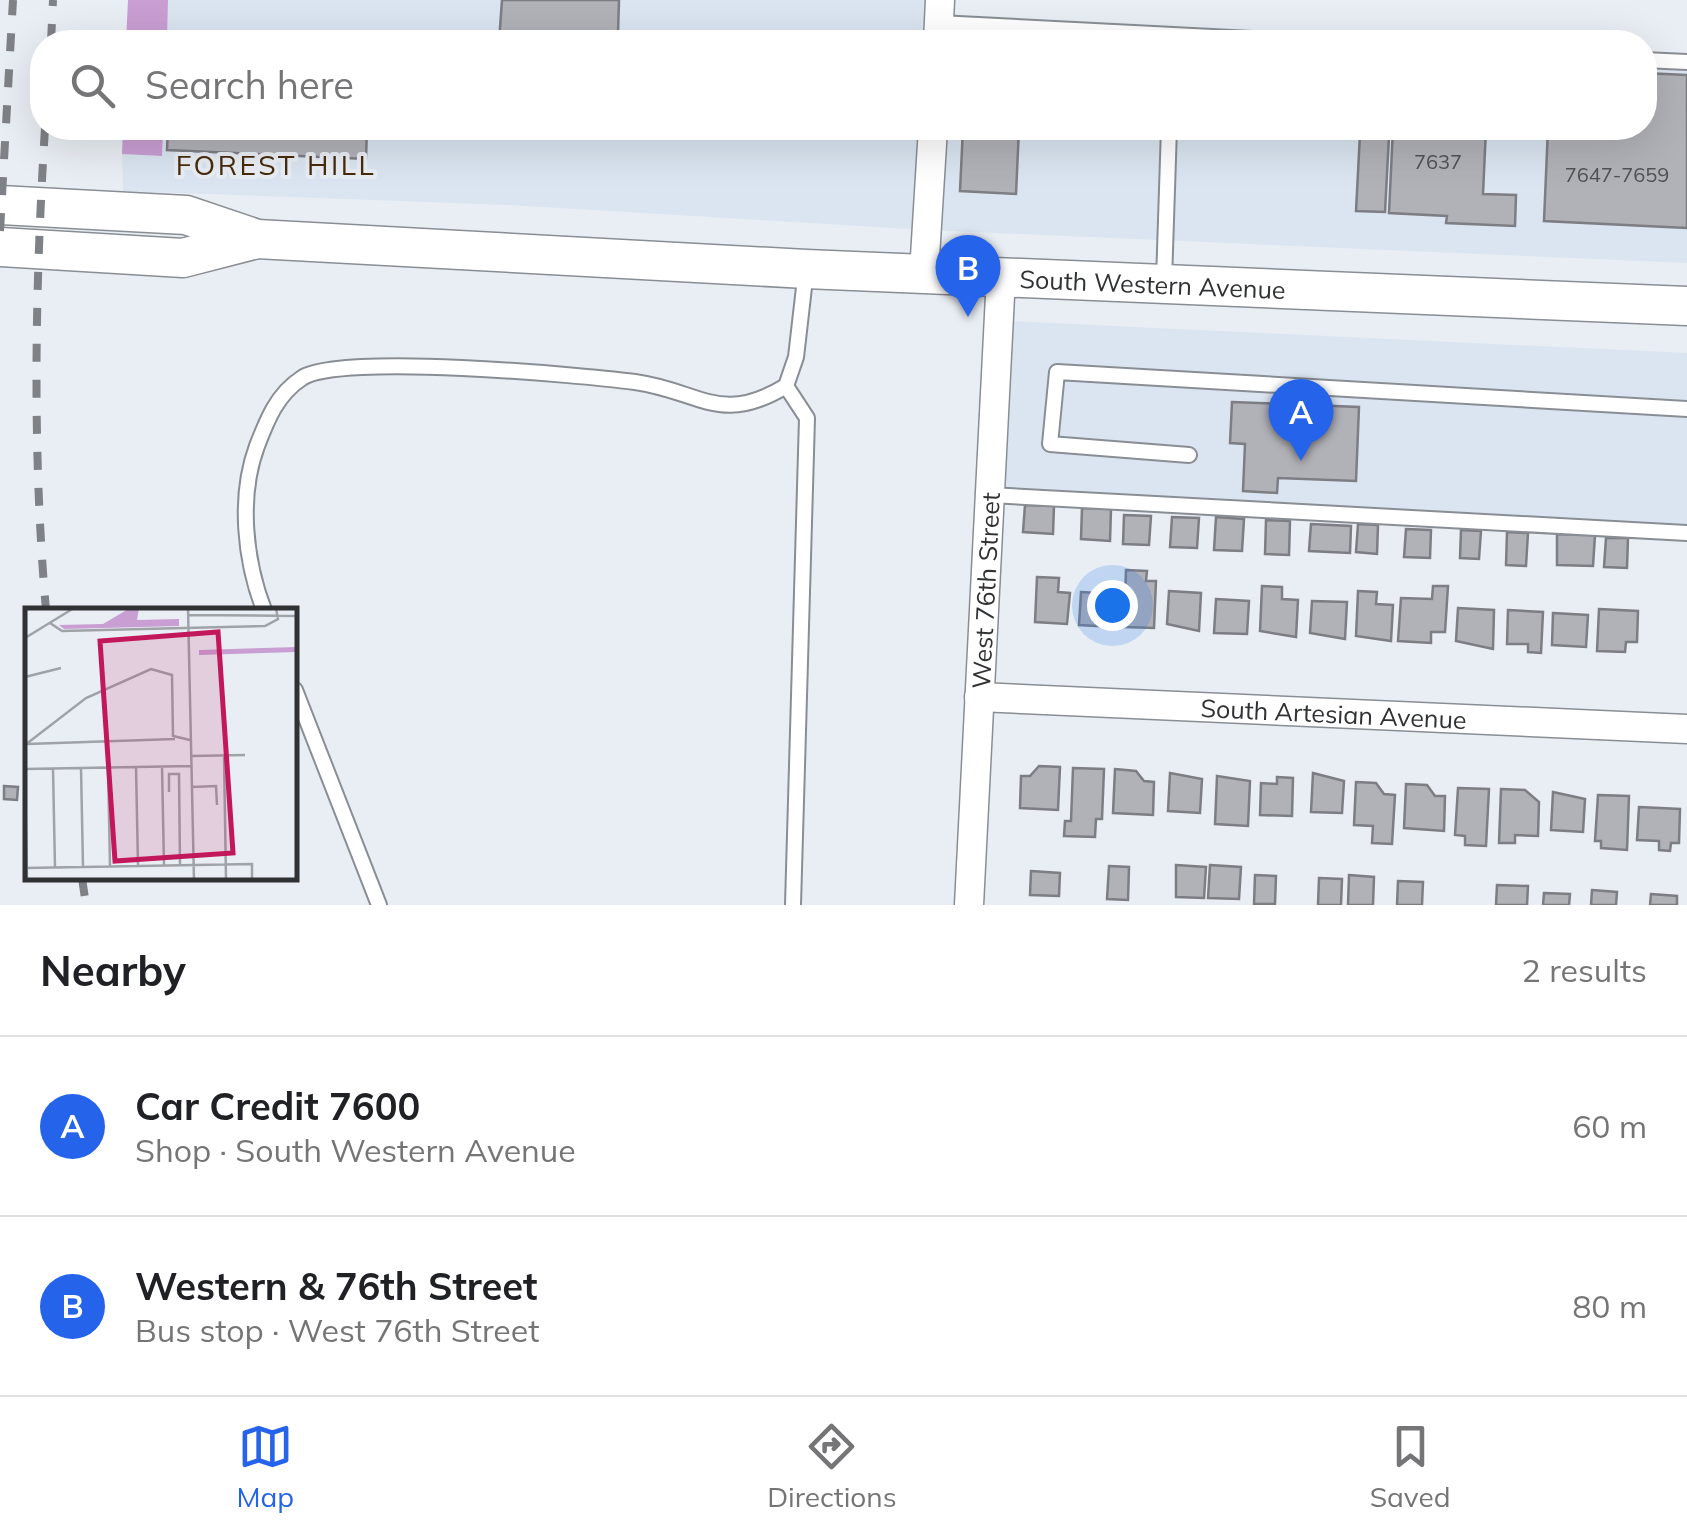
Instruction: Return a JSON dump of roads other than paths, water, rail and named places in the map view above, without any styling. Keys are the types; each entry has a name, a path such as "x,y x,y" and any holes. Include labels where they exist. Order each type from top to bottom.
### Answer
{"main road":[{"name":"South Western Avenue","path":"0,205 186,216 256,239 806,268 1687,306"},
{"name":"South Western Avenue","path":"0,248 183,258 256,239"}],"street":[{"path":"924,273 932,140"},
{"name":"West 76th Street","path":"970,905 1002,276"},
{"name":"South Artesian Avenue","path":"980,696 1687,729"}],"lane":[{"path":"939,22 1088,30"},
{"path":"1657,61 1687,62"},
{"path":"1164,282 1170,140"},
{"path":"263,608 253,582 246,529 253,458 272,408 304,376 372,364 638,382 729,407 761,401 786,386 796,357 806,268"},
{"path":"1189,455 1050,444 1057,372 1687,409"},
{"path":"786,386 807,418 808,436 792,905"},
{"path":"990,494 1687,534"},
{"path":"298,698 379,905"}],"railway":[{"path":"0,231 13,0"},
{"path":"52,30 53,0"},
{"path":"44,140 36,369 46,608"},
{"path":"82,880 86,905"}],"place":[{"name":"Western & 76th Street","path":"968,317"},
{"name":"Car Credit 7600","path":"1301,461"}],"district":[{"name":"FOREST HILL","path":"276,164"}]}
